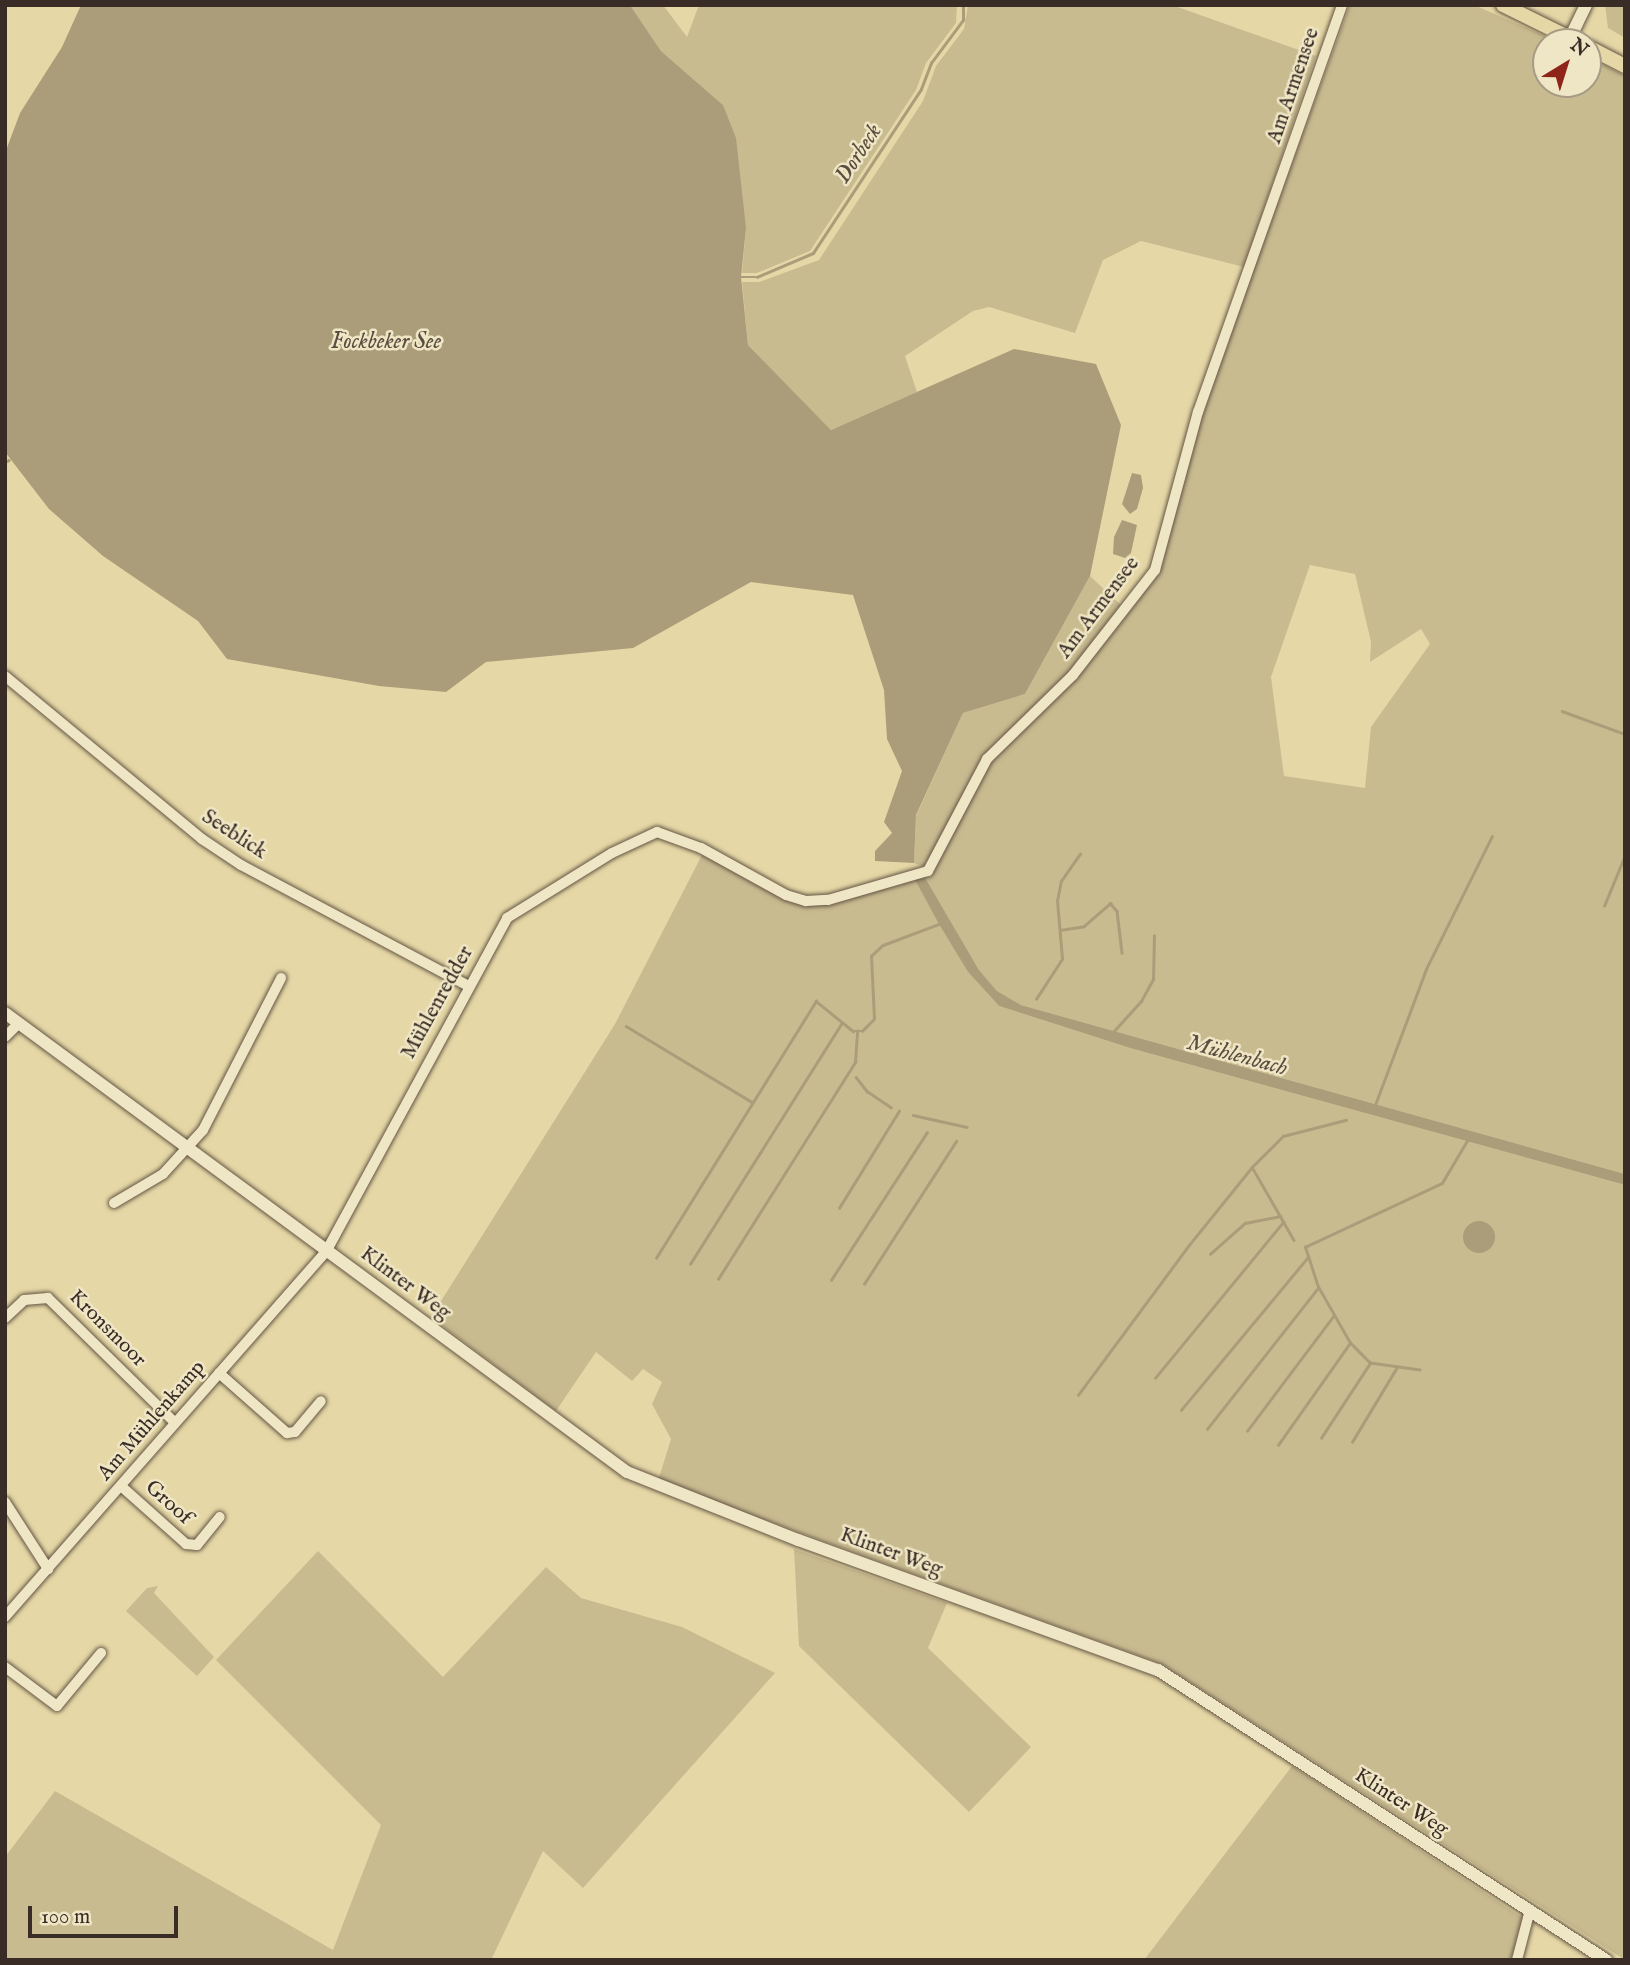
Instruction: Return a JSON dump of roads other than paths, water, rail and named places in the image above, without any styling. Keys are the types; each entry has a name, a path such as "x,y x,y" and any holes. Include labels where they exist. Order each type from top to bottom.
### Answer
{"main road":[{"path":"1503,5 1550,28"},
{"path":"1602,54 1625,66"}],"street":[{"name":"Am Armensee","path":"647,834 667,834 701,848 786,895 806,901 828,900 928,871 987,760 1073,675 1155,570 1198,412 1342,5"},
{"path":"1578,28 1586,5"},
{"name":"Seeblick","path":"5,676 202,839 241,865 469,986"},
{"name":"Mühlenredder","path":"327,1250 507,918 647,834"},
{"path":"114,1203 163,1174 203,1130 281,978"},
{"name":"Klinter Weg","path":"5,1013 188,1145 627,1472 786,1536 1158,1670 1606,1960"},
{"path":"5,1037 19,1023"},
{"name":"Am Mühlenkamp","path":"5,1617 327,1250"},
{"name":"Kronsmoor","path":"5,1318 24,1300 48,1298 175,1423"},
{"path":"219,1373 287,1433 295,1432 321,1401"},
{"name":"Groof","path":"121,1486 186,1545 197,1545 220,1517"},
{"path":"5,1502 48,1569"},
{"path":"5,1667 57,1706 101,1653"},
{"path":"1517,1960 1530,1910"}],"water":[{"name":"Fockbeker See","path":"81,5 630,5 661,51 723,105 736,138 746,228 741,277 748,345 831,430 1014,349 1096,364 1121,425 1090,576 1025,694 963,713 916,815 914,863 875,861 875,851 892,833 884,822 902,771 887,739 884,690 853,595 751,582 633,648 486,662 446,692 379,686 227,659 198,621 103,556 49,509 5,452 5,153 20,113 62,47"},
{"path":"1132,473 1141,475 1143,488 1137,509 1130,514 1122,504"},
{"path":"1122,520 1137,525 1131,553 1125,558 1113,554 1114,537"},
{"path":"923,874 979,970 997,991 1021,1005 1625,1174 1625,1185 1130,1048 999,1006 968,972 939,924 914,878"},
{"path":"1479,1221 1490,1226 1495,1237 1490,1248 1479,1253 1468,1248 1463,1237 1468,1226"}],"waterway":[{"name":"Dorbeck","path":"741,277 757,277 813,253 921,89 931,63 963,20 963,5"},
{"path":"5,462 9,460"},
{"path":"1562,711 1625,734"},
{"path":"1375,1105 1426,969 1492,836"},
{"path":"1036,999 1062,959 1057,901 1061,881 1080,854"},
{"path":"1604,906 1625,855"},
{"path":"1060,930 1084,926 1110,903 1117,911 1122,953"},
{"path":"656,1258 816,1001 853,1031 862,1031 874,1019 871,956 883,945 939,924"},
{"path":"1113,1032 1141,1001 1153,979 1154,936"},
{"path":"690,1264 841,1024"},
{"path":"626,1026 752,1102"},
{"path":"718,1279 855,1062 857,1031"},
{"path":"856,1077 867,1091 891,1107"},
{"path":"839,1208 899,1111"},
{"path":"913,1115 967,1127"},
{"path":"1078,1395 1189,1245 1252,1167 1283,1136 1346,1120"},
{"path":"831,1280 927,1132"},
{"path":"1420,1370 1370,1363 1350,1343 1318,1287 1305,1247 1442,1183 1468,1139"},
{"path":"864,1284 956,1141"},
{"path":"1252,1167 1294,1240"},
{"path":"1210,1254 1245,1223 1280,1216"},
{"path":"1155,1378 1283,1222"},
{"path":"1181,1410 1308,1257"},
{"path":"1207,1429 1318,1288"},
{"path":"1247,1431 1334,1315"},
{"path":"1278,1445 1350,1343"},
{"path":"1321,1438 1370,1363"},
{"path":"1352,1442 1397,1367"}],"water label":[{"name":"Mühlenbach","path":"1237,1056"}]}
